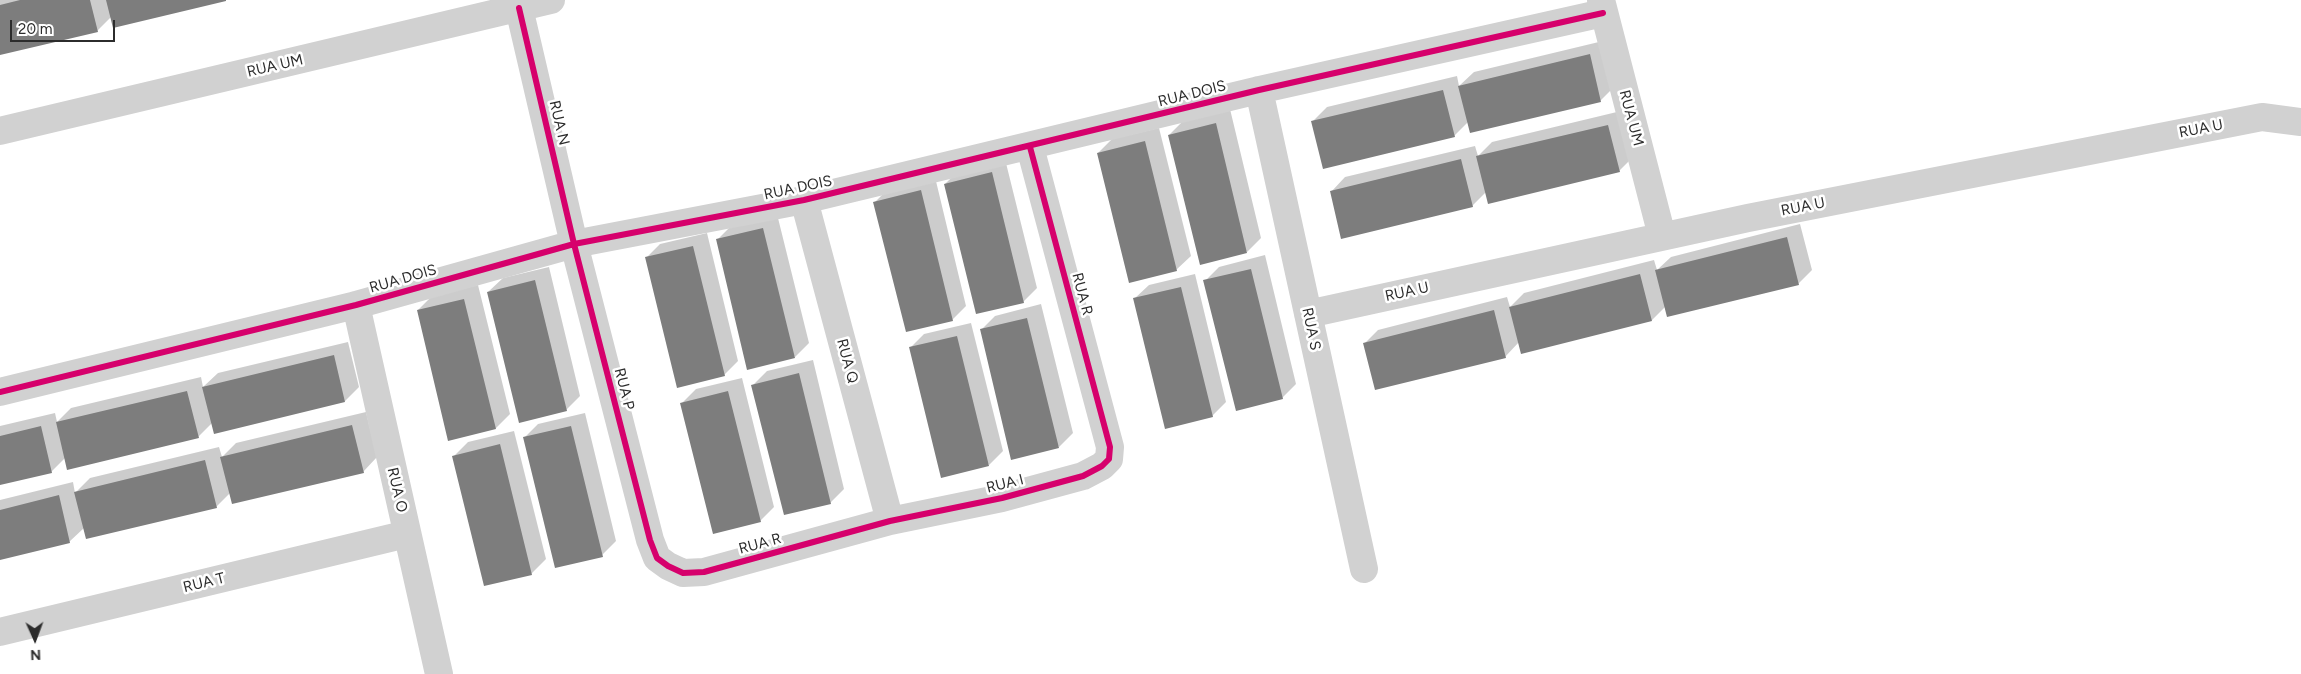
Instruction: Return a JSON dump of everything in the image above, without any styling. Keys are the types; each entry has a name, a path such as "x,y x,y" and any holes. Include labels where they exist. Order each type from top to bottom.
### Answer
{"street":[{"name":"RUA UM","path":"0,131 551,0"},
{"name":"RUA UM","path":"1602,7 1662,236"},
{"name":"RUA DOIS","path":"0,392 356,305 574,244 804,200 1030,147 1602,7"},
{"name":"RUA N","path":"519,8 574,244"},
{"name":"RUA S","path":"1259,90 1364,569"},
{"name":"RUA U","path":"1308,314 1662,236 2262,117 2301,122"},
{"name":"RUA R","path":"1030,147 1110,447"},
{"name":"RUA Q","path":"804,200 890,521"},
{"name":"RUA P","path":"574,244 650,540"},
{"name":"RUA O","path":"356,305 439,674"},
{"name":"RUA I","path":"890,521 1002,498 1083,476 1102,466 1109,459 1110,447"},
{"name":"RUA R","path":"650,540 657,558 668,566 683,573 704,572 890,521"},
{"name":"RUA T","path":"0,632 407,534"}],"building":[{"path":"20,0 90,0 98,32 0,55 0,5"},
{"path":"106,0 226,0 226,1 113,28"},
{"path":"1590,54 1601,102 1470,133 1458,86"},
{"path":"1443,90 1455,137 1323,169 1311,121"},
{"path":"1216,123 1247,253 1200,265 1168,135"},
{"path":"1608,125 1620,172 1488,204 1476,156"},
{"path":"1145,141 1177,271 1129,283 1097,153"},
{"path":"1461,159 1473,207 1341,239 1330,191"},
{"path":"992,172 1024,303 976,314 944,184"},
{"path":"921,190 953,321 906,332 873,202"},
{"path":"763,228 795,358 747,370 716,239"},
{"path":"1787,237 1799,285 1667,317 1655,270"},
{"path":"693,246 725,376 677,388 645,257"},
{"path":"1251,269 1283,399 1236,411 1203,280"},
{"path":"1640,274 1652,321 1521,354 1509,307"},
{"path":"535,280 567,411 519,423 487,292"},
{"path":"1181,287 1213,417 1165,429 1133,298"},
{"path":"464,299 496,429 448,441 417,310"},
{"path":"1494,310 1506,358 1375,390 1363,343"},
{"path":"1027,318 1059,448 1011,460 980,329"},
{"path":"957,336 989,466 941,478 909,347"},
{"path":"334,355 345,402 214,434 202,387"},
{"path":"799,373 831,504 784,515 751,385"},
{"path":"187,391 199,438 67,470 56,422"},
{"path":"728,391 761,522 713,534 680,403"},
{"path":"352,425 364,473 232,504 220,457"},
{"path":"41,426 52,473 0,485 0,436"},
{"path":"571,426 603,557 555,568 523,437"},
{"path":"500,444 532,575 484,586 452,456"},
{"path":"205,460 217,508 86,539 74,492"},
{"path":"59,495 70,543 0,560 0,510"}],"cycle path":[{"path":"519,8 574,244 650,540 657,558 683,573 704,572 890,521 1002,498 1083,476 1102,466 1109,459 1110,447 1030,147"},
{"path":"0,392 356,305 574,244 804,200 1259,90 1603,13"}]}
